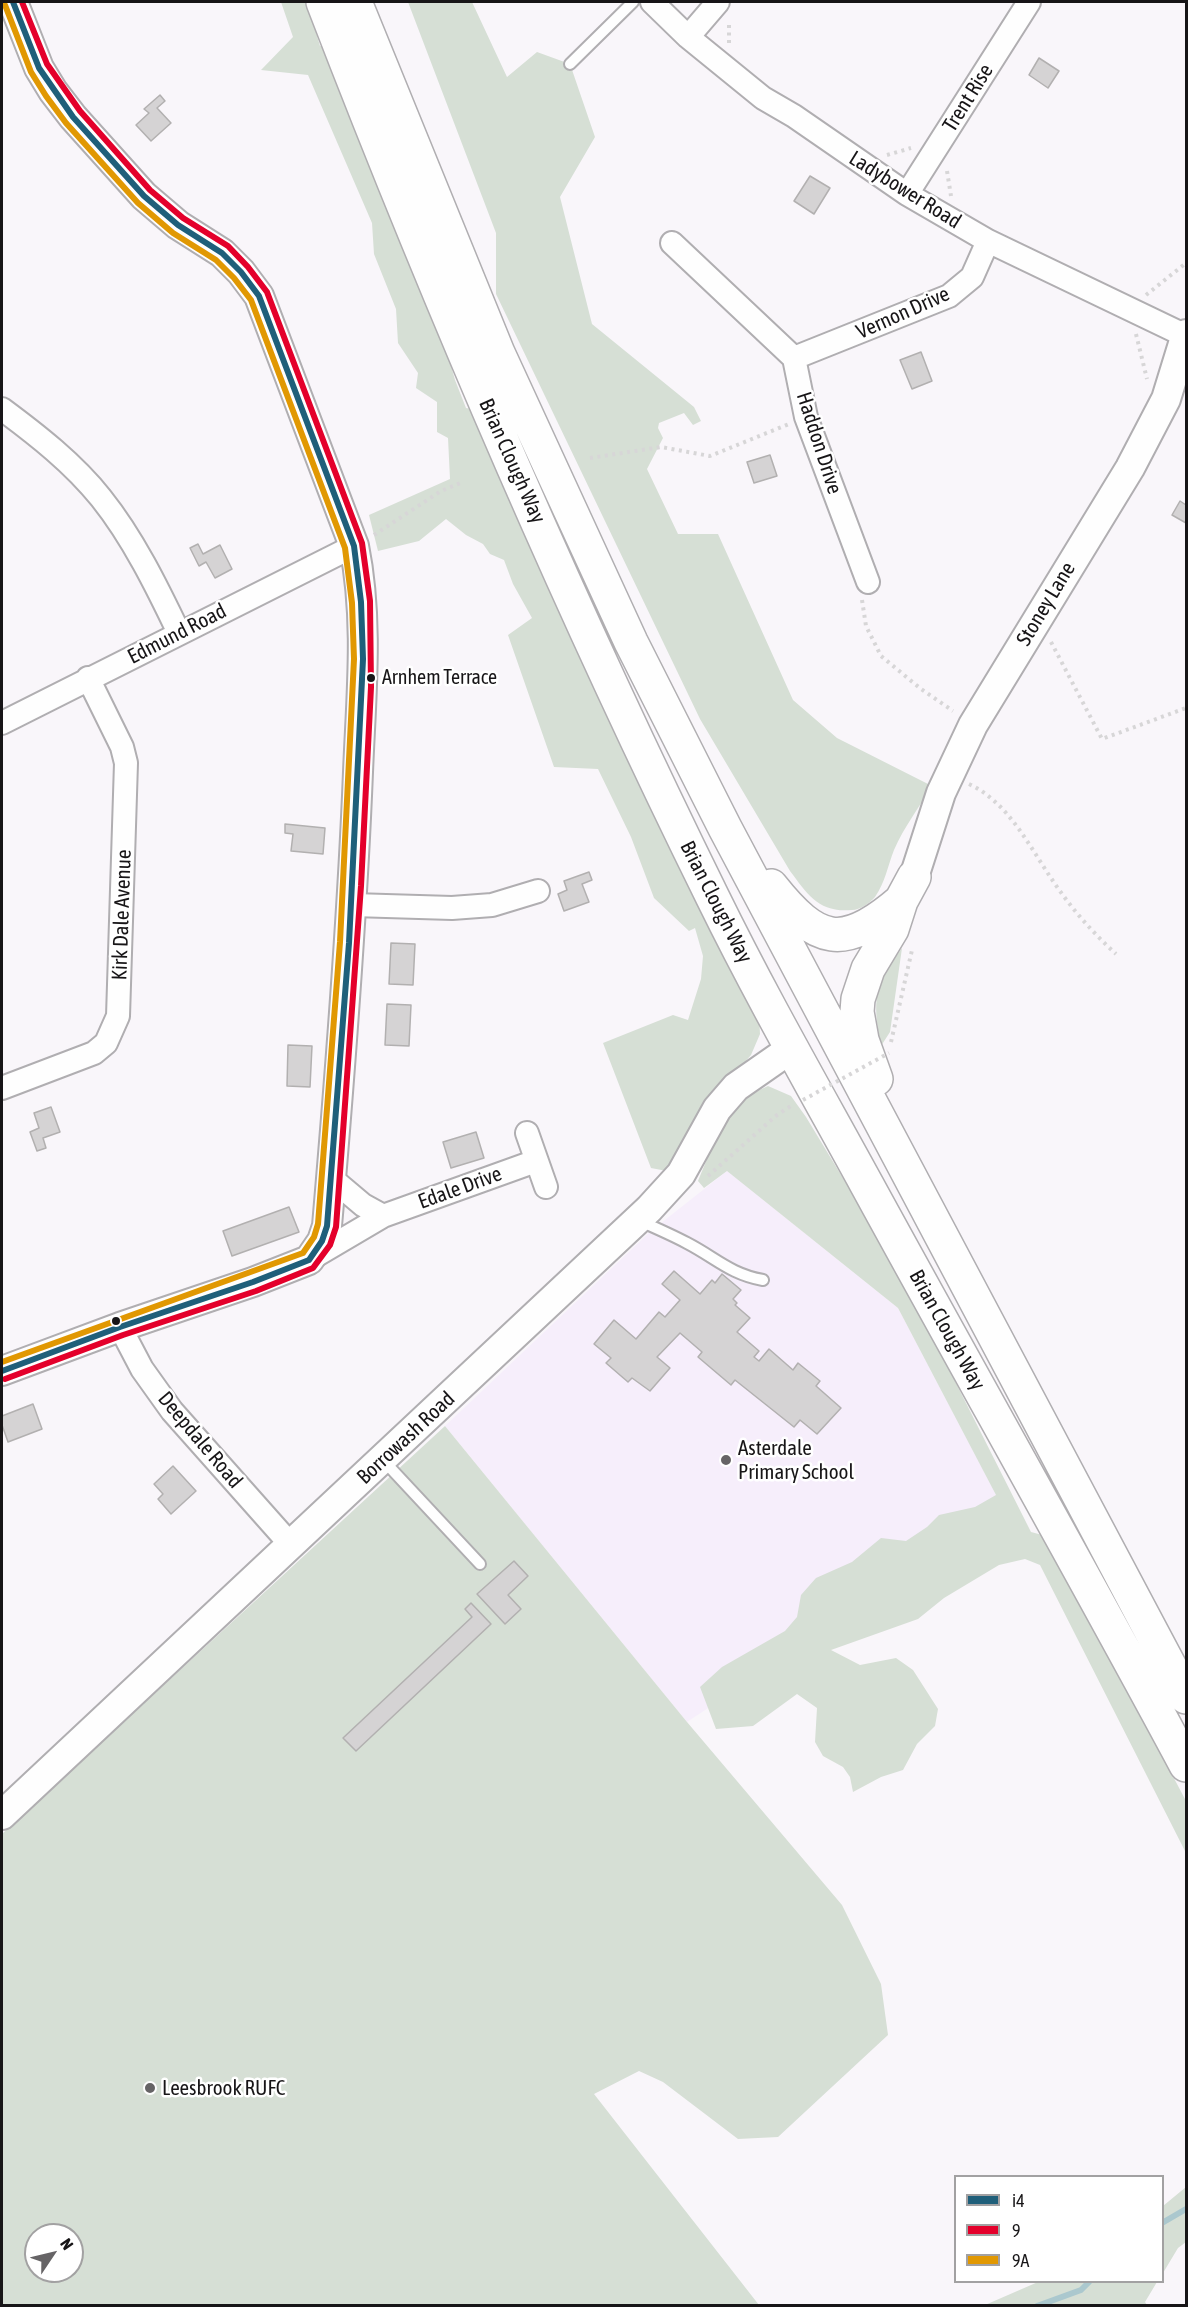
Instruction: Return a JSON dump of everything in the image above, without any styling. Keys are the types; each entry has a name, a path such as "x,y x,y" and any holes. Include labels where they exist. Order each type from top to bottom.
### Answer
{"highway":[{"name":"Brian Clough Way","path":"323,2 438,292 561,572 715,902 792,1048 1186,1765"},
{"name":"Brian Clough Way","path":"355,2 498,353 632,642 725,828 1186,1697"},
{"path":"725,828 786,905 799,919 821,932 841,935 858,931 879,920 908,889"},
{"path":"908,889 892,929 868,969 862,985 857,1012 862,1040 885,1104 956,1262"}],"street":[{"path":"2,1371 309,1260 322,1241 327,1226 353,905 363,636 360,577 354,546 259,296 246,277 222,253 178,225 158,208 73,117 53,92 39,68 13,2"},
{"name":"Ladybower Road","path":"652,2 688,37 763,98 794,116 907,194 988,242 1186,335"},
{"name":"Trent Rise","path":"907,194 1029,2"},
{"path":"688,37 723,6"},
{"name":"Vernon Drive","path":"795,358 949,296 972,278 988,242"},
{"path":"672,243 795,358"},
{"name":"Stoney Lane","path":"908,889 940,793 973,725 1130,468 1166,399 1186,335"},
{"name":"Haddon Drive","path":"795,358 806,417 868,582"},
{"path":"2,410 54,451 101,498 154,580 179,633"},
{"name":"Edmund Road","path":"2,723 354,546"},
{"name":"Kirk Dale Avenue","path":"2,1088 94,1053 105,1043 118,1016 126,763 123,747 88,678"},
{"path":"353,905 452,908 492,905 538,891"},
{"name":"Borrowash Road","path":"2,1815 637,1220 681,1174 717,1109 736,1088 792,1048"},
{"path":"527,1133 546,1187"},
{"name":"Edale Drive","path":"309,1260 383,1216 536,1161"},
{"path":"331,1178 363,1205 383,1216"},
{"name":"Deepdale Road","path":"120,1328 142,1369 172,1411 291,1545"}],"lane":[{"path":"570,64 633,2"},
{"path":"637,1220 689,1244 722,1265 745,1276 763,1280"},
{"path":"383,1460 480,1564"}],"path":[{"path":"723,6 729,50"},
{"path":"590,458 661,447 710,456 806,417"},
{"path":"354,546 369,539 441,491 463,482"},
{"path":"868,582 861,601 867,626 881,656 921,689 973,725"},
{"path":"1038,616 1102,739 1186,708"},
{"path":"949,775 972,785 996,803 1023,833 1053,881 1078,915 1116,954"},
{"path":"705,1179 777,1115 889,1053 912,953"}],"shaded area":[{"path":"281,2 307,2 320,46 329,45 442,333 455,380 466,408 481,411 502,485 515,485 548,562 554,600 567,607 759,1014 760,1034 751,1055 700,1113 672,1172 651,1168 603,1043 673,1015 688,1020 701,979 703,956 695,928 689,931 654,898 631,837 598,769 554,767 508,635 532,618 513,584 504,560 490,554 483,544 466,535 446,519 419,541 378,551 369,515 450,479 448,438 437,432 437,402 416,388 418,373 398,343 396,309 374,254 372,223 308,75 261,70 293,37"},
{"path":"408,2 472,2 507,77 537,52 570,64 595,137 560,197 592,324 694,407 701,421 693,425 684,413 659,423 658,428 663,438 647,469 678,534 718,534 793,700 837,738 932,786 898,841 884,880 868,904 855,910 831,909 815,901 809,895 790,871 700,719 496,294 496,233"},
{"path":"902,948 890,1032 881,1046 876,1004 878,994 886,973"},
{"path":"768,1086 791,1096 806,1117 901,1274 1031,1532 1046,1536 1186,1801 1186,1853 1040,1565 1025,1559 999,1565 944,1598 918,1619 831,1650 860,1665 896,1658 913,1670 938,1709 935,1726 917,1744 903,1770 881,1777 853,1792 850,1777 843,1767 823,1756 815,1742 817,1708 797,1694 753,1726 716,1729 700,1687 722,1667 785,1631 797,1617 801,1595 816,1578 852,1562 881,1538 906,1541 927,1527 939,1515 975,1507 996,1495 898,1308 727,1171 704,1188 698,1181 716,1139 733,1113 754,1093"},
{"name":"Asterdale Primary School","path":"727,1171 898,1308 1005,1512 687,1722 445,1426 651,1231"},
{"path":"445,1426 687,1722 842,1905 881,1984 888,2035 778,2137 738,2139 663,2082 639,2071 594,2094 759,2305 2,2306 2,1834"},
{"path":"1186,2187 1186,2242 1178,2248 1164,2271 1164,2205"},
{"path":"1036,2283 1156,2283 1145,2302 1147,2305 985,2305"}],"building":[{"path":"1039,58 1059,71 1048,88 1029,75"},
{"path":"160,95 165,101 157,108 171,123 151,141 136,125 149,113 144,109"},
{"path":"810,176 830,188 814,214 794,201"},
{"path":"921,352 932,381 912,389 900,360"},
{"path":"770,455 777,476 754,483 747,462"},
{"path":"1180,501 1186,505 1186,523 1172,515"},
{"path":"198,544 203,554 220,545 232,569 215,578 206,562 199,566 190,548"},
{"path":"285,824 325,828 323,854 291,851 293,834 285,833"},
{"path":"589,872 592,880 582,884 589,902 564,911 558,894 567,890 564,881"},
{"path":"391,943 415,944 413,985 389,984"},
{"path":"387,1004 411,1005 409,1046 385,1045"},
{"path":"288,1045 312,1046 310,1087 287,1086"},
{"path":"51,1107 60,1132 43,1138 46,1148 37,1151 30,1132 39,1128 34,1113"},
{"path":"476,1132 484,1158 451,1168 443,1142"},
{"path":"289,1207 299,1232 232,1256 223,1231"},
{"path":"674,1271 700,1294 712,1280 715,1283 722,1274 741,1290 733,1299 737,1303 735,1305 750,1318 737,1332 759,1351 754,1357 759,1361 769,1349 793,1370 798,1363 820,1381 816,1386 841,1408 817,1434 800,1420 794,1427 735,1380 731,1385 698,1357 702,1352 680,1333 657,1357 670,1368 650,1391 632,1378 628,1382 606,1363 611,1358 594,1344 614,1320 636,1339 659,1312 665,1317 680,1300 662,1284"},
{"path":"33,1404 42,1429 8,1442 2,1425 2,1416"},
{"path":"173,1466 196,1491 171,1514 158,1499 163,1494 154,1484"},
{"path":"514,1561 528,1576 508,1595 521,1609 505,1624 477,1594"},
{"path":"471,1603 491,1624 356,1751 343,1738 472,1617 465,1609"}],"waterway":[{"path":"1164,2222 1186,2209"},
{"path":"1037,2306 1081,2290 1088,2283"}],"transit line":[{"name":"i4","path":"2,1371 309,1260 322,1241 327,1226 349,943 363,659 361,602 354,546 259,296 241,272 222,253 178,225 144,196 73,117 39,68 13,2"},
{"name":"9","path":"5,1379 123,1335 256,1291 313,1268 330,1245 336,1227 361,886 371,687 370,601 362,543 267,292 228,246 183,218 150,190 80,111 47,64 22,2"},
{"name":"9A","path":"2,1362 303,1253 314,1237 318,1224 340,942 354,659 352,603 345,548 251,300 216,260 173,233 138,203 66,123 31,72 5,5"}],"place":[{"name":"Arnhem Terrace","path":"371,678"},
{"name":"Asterdale Primary School","path":"726,1460"},
{"name":"Leesbrook RUFC","path":"150,2088"}]}
